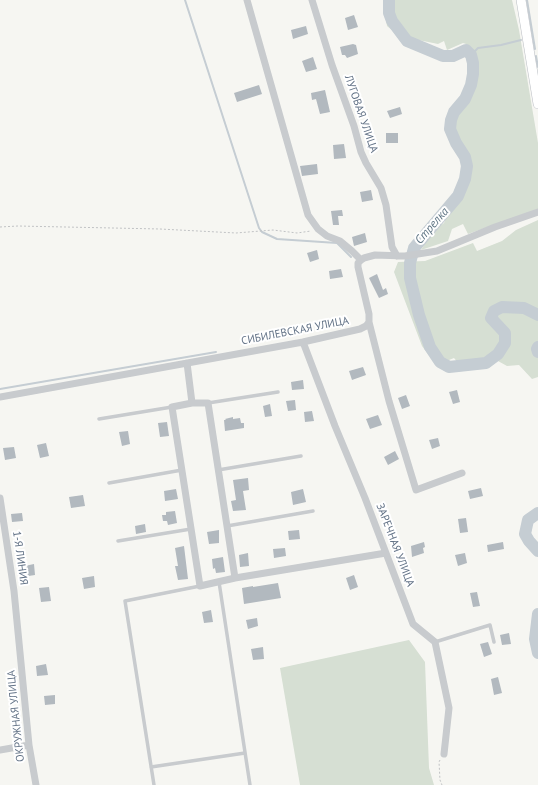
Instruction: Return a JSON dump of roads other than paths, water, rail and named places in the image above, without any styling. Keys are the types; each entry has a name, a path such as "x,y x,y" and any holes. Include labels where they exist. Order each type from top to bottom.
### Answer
{"main road":[{"path":"521,0 536,81 538,104"}],"street":[{"path":"247,0 308,215 318,229 327,236 340,241 361,260"},
{"name":"ЛУГОВАЯ УЛИЦА","path":"312,0 332,65 354,126 361,152 366,164 381,188 386,205 392,247 401,256"},
{"path":"462,473 416,490 389,401 368,322 369,314 358,263 361,260 375,256 401,256 437,251 495,227 538,212"},
{"name":"СИБИЛЕВСКАЯ УЛИЦА","path":"0,397 303,342 360,329 366,326 368,322"},
{"name":"ЗАРЕЧНАЯ УЛИЦА","path":"303,342 413,624 434,642"},
{"path":"187,363 192,403"},
{"path":"235,578 208,403 192,403 172,407 200,586 235,578 386,553"},
{"name":"1-Я ЛИНИЯ","path":"0,498 17,621"},
{"name":"ОКРУЖНАЯ УЛИЦА","path":"17,621 29,745 36,785"},
{"path":"434,642 449,708 444,754"},
{"path":"0,750 29,745"}],"lane":[{"path":"208,403 278,392"},
{"path":"99,419 172,407"},
{"path":"218,470 301,456"},
{"path":"109,483 182,470"},
{"path":"227,526 313,511"},
{"path":"118,541 191,530"},
{"path":"219,582 250,785"},
{"path":"154,785 125,600 200,586"},
{"path":"434,642 490,625 494,642"},
{"path":"151,767 245,753"}],"waterway":[{"path":"185,0 259,228 262,232 277,239 337,243 351,257"},
{"name":"Стрелка","path":"389,0 389,13 392,21 407,41 443,56 453,56 466,50 471,55 473,63 471,85 465,99 454,112 450,129 456,143 465,157 467,166 465,179 458,196 414,248 410,263 410,278 419,315 430,347 440,362 449,367 486,363 498,354 505,343 505,333 491,318 494,311 502,307 524,308 538,315"},
{"path":"527,0 535,49"},
{"path":"471,55 478,48 501,45 521,40"},
{"path":"536,56 538,67"},
{"name":"Стрелка","path":"538,347 538,352"},
{"path":"0,389 216,352"},
{"name":"Стрелка","path":"538,513 528,520 525,534 538,551"},
{"name":"Стрелка","path":"538,614 535,639 538,653"}]}
